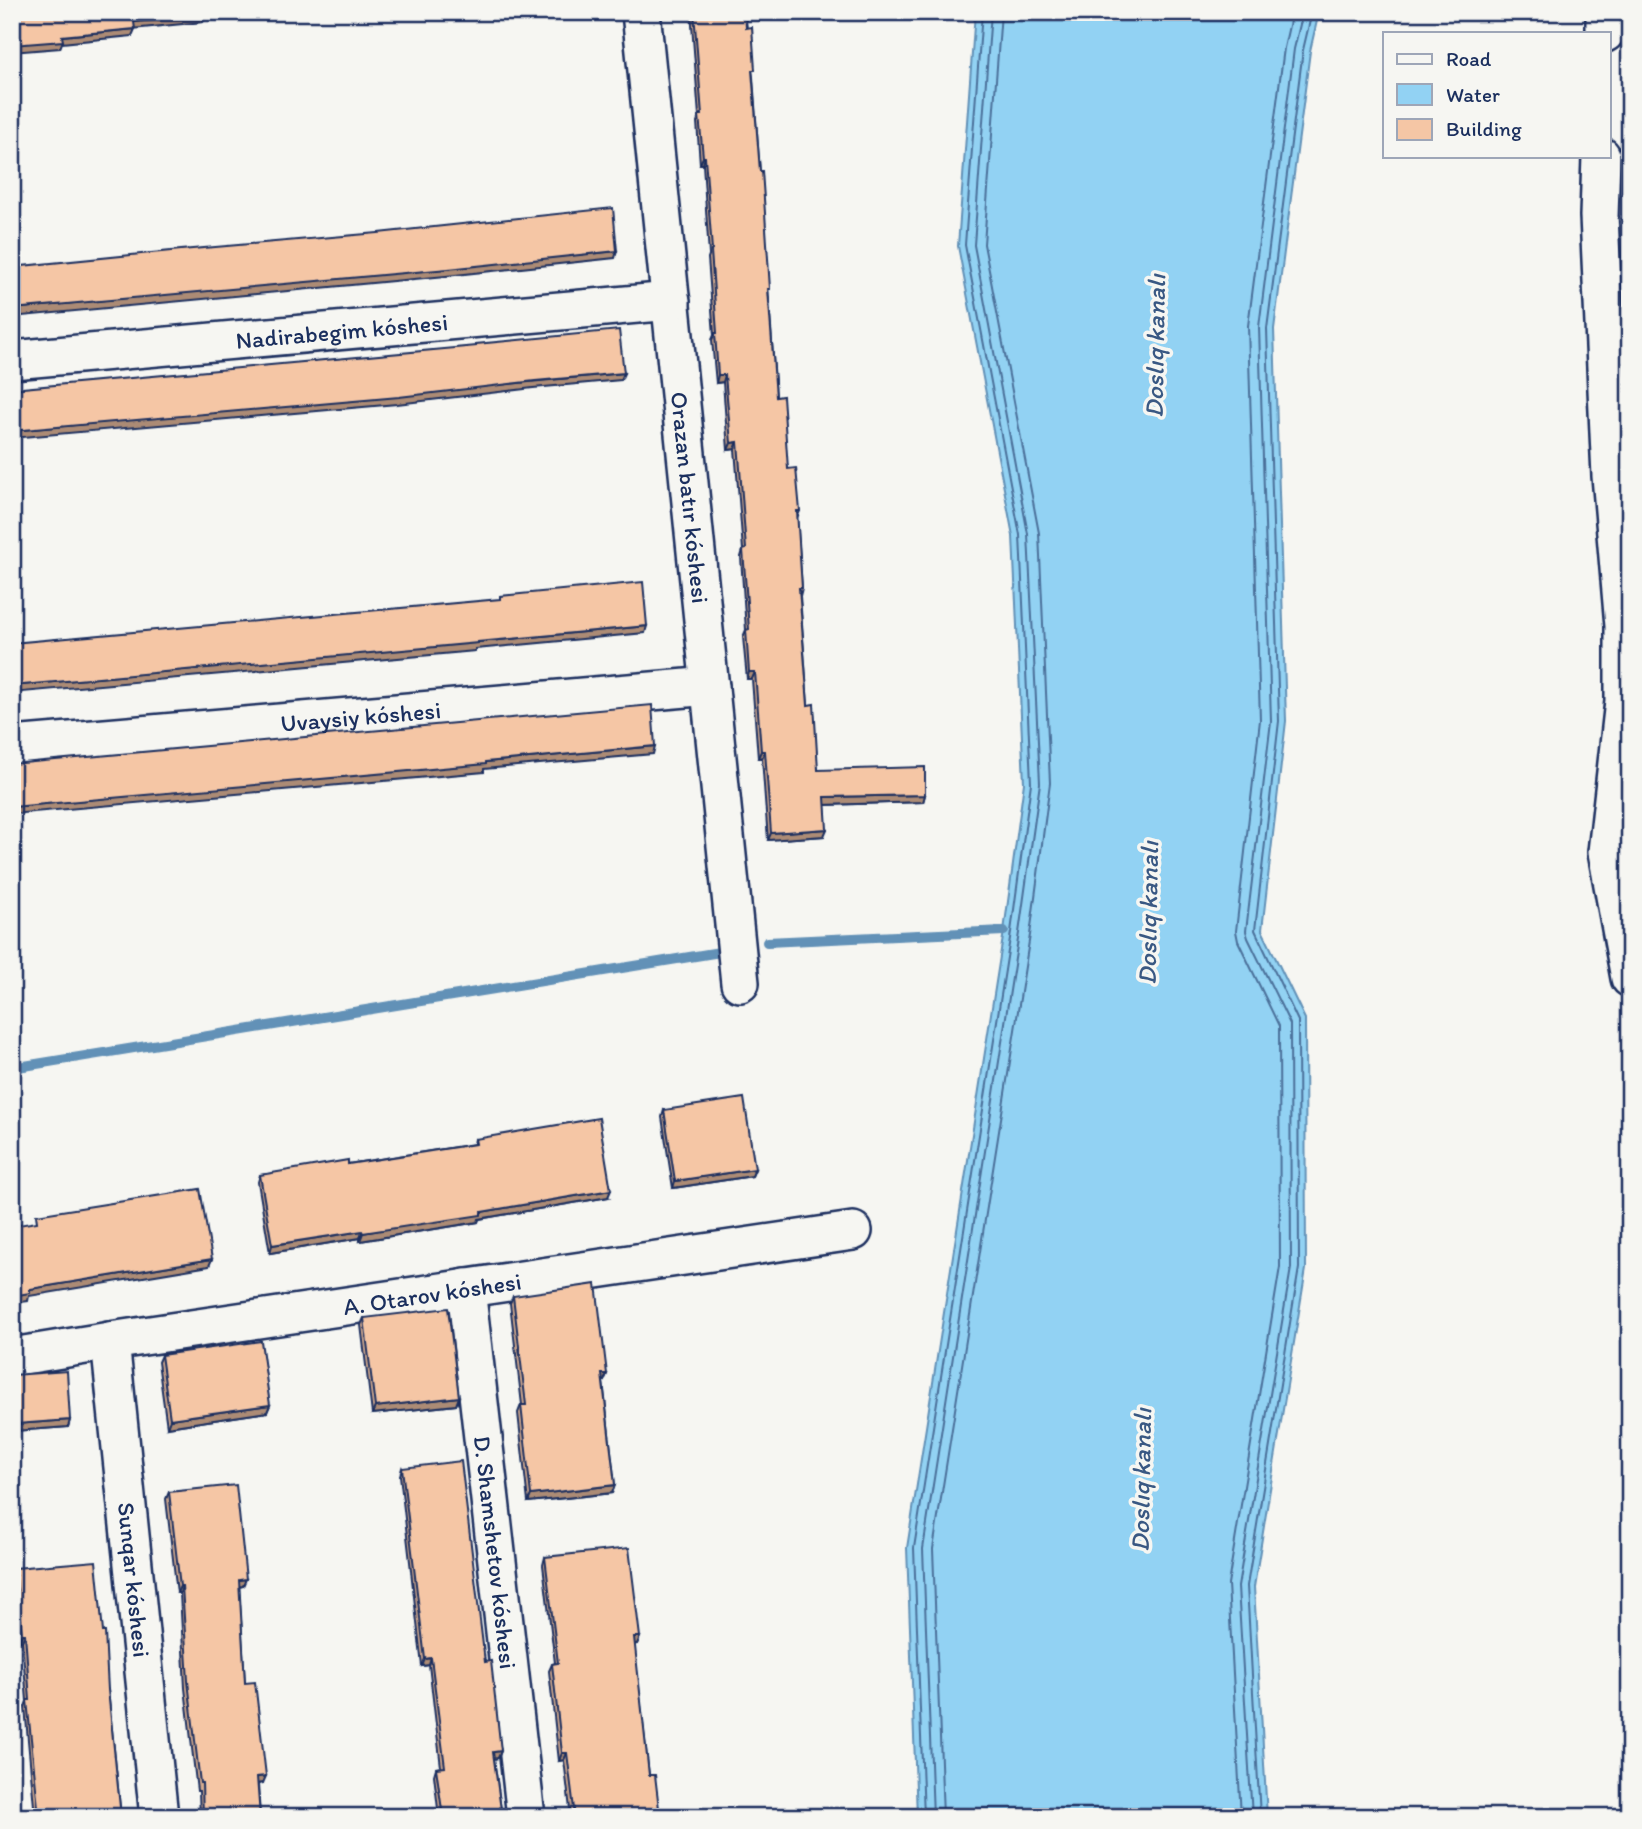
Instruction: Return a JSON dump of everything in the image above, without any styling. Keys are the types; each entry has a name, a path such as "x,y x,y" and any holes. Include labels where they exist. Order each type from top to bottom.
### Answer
{"street":[{"name":"Orazan batır kóshesi","path":"641,12 740,983"},
{"path":"1605,12 1605,32"},
{"path":"1601,158 1599,216 1609,421 1627,626 1624,701 1607,852 1630,978"},
{"name":"Nadirabegim kóshesi","path":"12,360 671,301"},
{"name":"Uvaysiy kóshesi","path":"12,746 710,686"},
{"name":"A. Otarov kóshesi","path":"12,1357 853,1231"},
{"name":"D. Shamshetov kóshesi","path":"466,1288 526,1817"},
{"name":"Sunqar kóshesi","path":"110,1341 159,1817"}],"water":[{"name":"Doslıq kanalı","path":"975,12 1319,12 1310,51 1274,329 1286,721 1262,930 1305,1019 1306,1269 1254,1587 1267,1817 917,1817 907,1548 1004,931 1024,783 1013,536 958,246"}],"building":[{"path":"12,12 206,12 206,15 134,22 135,29 62,36 63,41 12,45"},
{"path":"694,12 745,12 746,28 752,27 755,70 752,70 762,171 776,397 783,396 788,469 796,468 802,588 799,588 808,705 814,704 818,770 925,767 925,795 825,797 827,829 771,833 765,751 761,751 755,672 749,672 746,630 749,629 743,550 746,549 738,442 731,443 725,375 718,375 712,250 699,115 702,115"},
{"path":"613,208 617,251 12,309 12,267"},
{"path":"619,330 624,373 399,397 12,431 12,389"},
{"path":"643,582 647,626 12,686 12,643 500,599 500,596"},
{"path":"652,705 655,746 12,807 12,764"},
{"path":"744,1098 755,1169 675,1181 664,1110"},
{"path":"599,1118 611,1190 481,1212 481,1215 272,1245 260,1175 348,1160 348,1164 476,1144 475,1139"},
{"path":"200,1189 212,1259 30,1289 30,1293 12,1296 12,1226 37,1222 36,1215"},
{"path":"596,1284 607,1374 602,1374 615,1485 531,1495 521,1405 526,1405 513,1296"},
{"path":"448,1308 459,1397 375,1407 364,1318"},
{"path":"261,1341 270,1405 170,1419 161,1355"},
{"path":"67,1371 70,1420 16,1424 13,1375"},
{"path":"461,1461 485,1662 491,1661 501,1751 493,1752 502,1817 443,1817 436,1768 445,1767 431,1658 425,1659 402,1468"},
{"path":"236,1485 246,1579 239,1580 245,1683 255,1682 266,1776 257,1777 260,1817 203,1817 202,1783 188,1681 182,1586 169,1492"},
{"path":"629,1548 640,1637 634,1637 649,1775 655,1775 660,1817 575,1817 567,1753 562,1753 552,1664 558,1663 545,1557"},
{"path":"96,1561 121,1817 39,1817 27,1700 30,1700 25,1634 22,1634 15,1568"}],"waterway":[{"path":"767,942 1004,931"},
{"path":"12,1068 720,952"}]}
